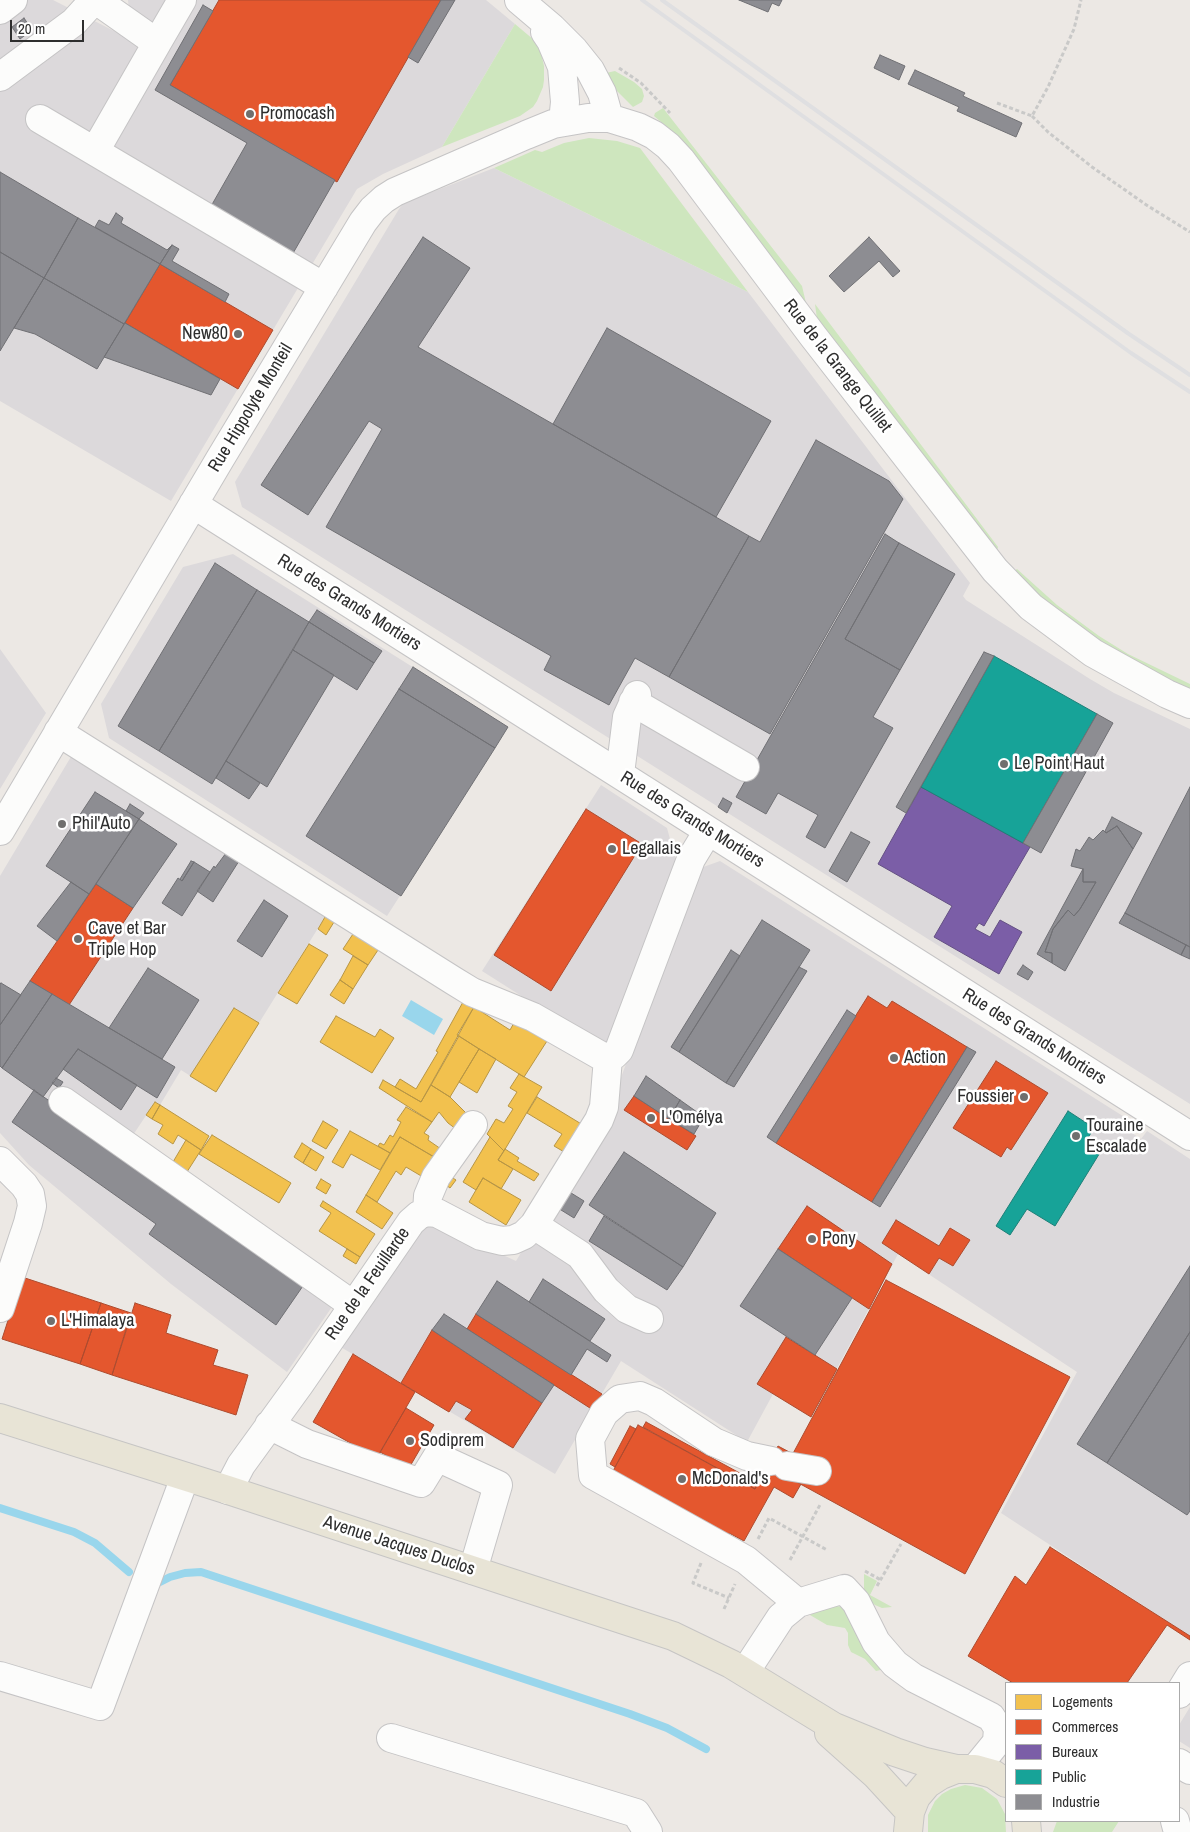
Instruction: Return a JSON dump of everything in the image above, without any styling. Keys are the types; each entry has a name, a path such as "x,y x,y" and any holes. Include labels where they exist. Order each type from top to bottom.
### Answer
{"main road":[{"name":"Avenue Jacques Duclos","path":"0,1418 228,1490 673,1636 731,1664 834,1728 925,1762 987,1775"},
{"name":"Avenue Jacques Duclos","path":"787,1700 848,1748 876,1775 908,1826"},
{"path":"908,1826 916,1797 927,1784 940,1775 987,1775"}],"street":[{"path":"0,10 13,0"},
{"path":"0,77 74,22 95,0 157,44"},
{"path":"95,151 182,0"},
{"path":"514,0 544,30 557,53 564,80 565,102 563,122"},
{"path":"519,0 552,28 574,50 590,70 602,93 609,118"},
{"name":"Rue Hippolyte Monteil","path":"0,831 193,504 363,222 384,199 395,192 526,135 563,122 588,118 609,118"},
{"name":"Rue de la Grange Quillet","path":"609,118 626,122 654,135 681,160 813,336 989,563 1031,608 1092,653 1167,694 1190,704"},
{"path":"40,119 324,287"},
{"name":"Rue des Grands Mortiers","path":"193,504 1190,1136"},
{"path":"620,774 627,717 635,698 745,767"},
{"path":"58,732 454,982 472,992 533,1017 588,1050 608,1058 619,1050 691,859 708,831"},
{"path":"472,1125 436,1177 428,1196 427,1212 437,1214 481,1236 502,1241 514,1240 524,1235 534,1225 599,1120 604,1107 608,1058"},
{"path":"63,1101 353,1305"},
{"path":"0,1161 24,1184 30,1194 32,1206 28,1224 0,1308"},
{"name":"Rue de la Feuillarde","path":"228,1490 241,1464 299,1385 401,1234 419,1215 427,1212"},
{"path":"534,1225 580,1255 606,1290 627,1309 649,1319"},
{"path":"798,1603 746,1560 593,1475 590,1439 604,1414 620,1399 640,1396 654,1402 714,1442 747,1456 817,1471"},
{"path":"269,1425 307,1444 421,1483 437,1457 498,1485 474,1570"},
{"path":"0,1676 100,1706 185,1477"},
{"path":"745,1672 781,1617 798,1603 844,1590 856,1602 876,1642 895,1664 914,1678 991,1718 998,1728 997,1742 987,1775"},
{"path":"1180,1692 1190,1676"},
{"path":"391,1738 636,1813 648,1832"}],"path":[{"path":"1032,116 1043,98 1071,34 1079,12 1080,0"},
{"path":"997,103 1032,116 1048,132 1092,167 1148,206 1190,232"},
{"path":"790,1560 821,1503"},
{"path":"746,1560 769,1518 827,1550"},
{"path":"877,1588 900,1544"},
{"path":"702,1562 693,1583 729,1598"},
{"path":"864,1571 881,1580"},
{"path":"724,1609 733,1589"}],"shaded area":[{"path":"0,0 53,0 120,34 125,30 129,11 128,0 486,0 515,24 442,147 383,174 357,189 171,501 0,401"},
{"path":"494,168 748,292 970,583 963,596 966,600 1114,693 1190,729 1190,1104 242,507 235,482 399,209 404,203"},
{"path":"233,554 508,727 387,916 109,738 101,704 183,567"},
{"path":"0,649 46,713 0,789"},
{"path":"72,755 325,917 216,1092 181,1070 160,1105 155,1102 129,1141 334,1304 287,1372 171,1284 29,1165 0,1133 0,876"},
{"path":"601,785 667,828 676,861 605,1049 482,971"},
{"path":"720,861 1137,1125 1132,1133 1141,1139 1147,1131 1190,1159 1190,1636 1001,1513 1077,1372 898,1254 811,1417 773,1394 747,1442 621,1361 555,1474 339,1346 422,1218 516,1261 612,1103 695,870"},
{"path":"1190,1707 1190,1748 1180,1742 1180,1723"}],"green space":[{"path":"515,24 534,40 541,53 544,66 544,80 537,101 533,107 520,116 442,147"},
{"path":"615,71 642,89 644,96 642,102 633,107 617,91 606,73"},
{"path":"663,108 802,286 806,303 700,163 673,132 654,116 655,113"},
{"path":"589,138 617,141 640,148 748,292 494,168 535,150 542,152 564,143"},
{"path":"815,304 998,547 996,554 817,319"},
{"path":"1017,569 1057,605 1099,636 1128,654 1190,684 1190,691 1074,627 1012,573"},
{"path":"864,1574 877,1581 870,1595 892,1607 882,1608 869,1600 864,1590"},
{"path":"825,1607 842,1607 889,1668 876,1671 865,1659 851,1652 848,1645 848,1633 845,1628 827,1625 810,1615"},
{"path":"965,1785 982,1788 997,1799 1005,1814 1006,1832 928,1832 928,1815 935,1801 951,1789"},
{"path":"1057,1822 1118,1822 1112,1832 1053,1832"}],"water":[{"path":"411,1000 443,1019 434,1035 402,1016"}],"building: Logements":[{"path":"325,917 334,922 326,935 318,929"},
{"path":"353,934 378,950 368,965 343,949"},
{"path":"309,944 328,955 297,1004 278,993"},
{"path":"353,956 368,965 353,989 340,980"},
{"path":"340,980 353,989 344,1004 330,995"},
{"path":"463,1002 474,1007 421,1102 395,1087 400,1079 416,1089 438,1052 436,1051"},
{"path":"474,1007 510,1030 515,1021 547,1041 524,1077 457,1035"},
{"path":"234,1008 259,1023 216,1092 190,1076"},
{"path":"336,1016 375,1037 380,1029 394,1038 372,1073 320,1042"},
{"path":"459,1036 479,1049 450,1097 431,1085"},
{"path":"479,1049 496,1059 477,1093 459,1082"},
{"path":"519,1074 542,1087 504,1151 487,1134 496,1119 504,1123 513,1109 508,1106 517,1092 510,1088"},
{"path":"383,1080 421,1102 431,1085 450,1097 470,1117 460,1132 448,1123 439,1112 432,1122 379,1088"},
{"path":"537,1097 583,1125 566,1153 554,1146 562,1134 527,1113"},
{"path":"155,1102 160,1105 152,1119 146,1115"},
{"path":"160,1105 209,1136 201,1150 178,1135 173,1144 158,1134 163,1125 152,1119"},
{"path":"406,1107 432,1122 424,1133 429,1136 428,1140 441,1149 436,1158 400,1137 390,1153 378,1146 380,1143 384,1145 390,1135 393,1137 401,1122 397,1120"},
{"path":"323,1121 338,1130 326,1149 312,1141"},
{"path":"350,1131 390,1153 380,1170 351,1154 343,1168 332,1162"},
{"path":"212,1135 291,1183 279,1203 199,1154"},
{"path":"400,1137 439,1160 428,1180 406,1167 401,1175 396,1171 377,1202 366,1195"},
{"path":"490,1137 504,1151 498,1160 513,1169 501,1189 483,1178 476,1190 463,1182"},
{"path":"186,1140 201,1150 185,1175 170,1167"},
{"path":"302,1143 311,1149 303,1163 294,1157"},
{"path":"311,1149 324,1157 316,1171 303,1163"},
{"path":"505,1149 519,1158 517,1161 539,1174 534,1181 498,1160"},
{"path":"448,1175 456,1180 450,1188 442,1182"},
{"path":"483,1178 521,1200 506,1225 469,1202"},
{"path":"321,1179 331,1185 326,1194 316,1188"},
{"path":"366,1195 393,1213 382,1229 356,1212"},
{"path":"323,1201 375,1234 360,1257 319,1231 331,1213 320,1206"},
{"path":"347,1249 360,1257 356,1264 343,1256"}],"building: Commerces":[{"path":"219,0 441,0 337,182 170,85"},
{"path":"160,264 273,330 238,389 125,323"},
{"path":"586,809 642,844 551,991 494,955"},
{"path":"96,884 133,908 69,1005 30,981"},
{"path":"868,996 887,1008 892,1001 967,1047 872,1202 776,1143"},
{"path":"996,1061 1048,1093 1011,1150 1007,1147 1001,1157 953,1128"},
{"path":"634,1096 696,1136 687,1150 624,1110"},
{"path":"807,1206 892,1264 869,1309 778,1249"},
{"path":"896,1220 939,1246 950,1228 970,1240 953,1266 939,1258 929,1274 882,1243"},
{"name":"L'Himalaya","path":"22,1277 101,1303 80,1364 2,1339"},
{"path":"886,1280 1070,1377 965,1574 782,1474"},
{"path":"101,1303 131,1313 112,1375 80,1364"},
{"path":"135,1303 171,1315 166,1333 218,1350 213,1365 248,1375 236,1415 112,1375"},
{"path":"476,1314 602,1394 593,1410 467,1329"},
{"path":"432,1330 542,1403 513,1448 465,1419 472,1410 456,1401 449,1412 401,1383"},
{"path":"786,1337 837,1369 811,1417 757,1384"},
{"path":"353,1354 415,1392 377,1458 313,1422"},
{"path":"406,1408 434,1425 409,1468 380,1452"},
{"path":"646,1422 758,1483 755,1489 643,1427"},
{"name":"McDonald's","path":"638,1425 755,1489 778,1446 793,1454 782,1474 801,1484 793,1498 774,1487 744,1541 729,1533 726,1536 675,1509 677,1506 647,1489 645,1493 613,1471"},
{"path":"630,1426 636,1429 615,1467 610,1464"},
{"path":"1050,1547 1190,1636 1190,1640 1167,1625 1128,1682 1011,1682 968,1656 1015,1576 1026,1585"}],"building: Bureaux":[{"path":"921,787 1030,847 984,926 979,923 975,929 990,937 1000,920 1022,932 999,974 934,937 952,906 878,864"}],"building: Public":[{"path":"994,656 1097,714 1023,843 921,787"},
{"path":"1068,1111 1094,1128 1086,1141 1101,1151 1055,1226 1027,1209 1010,1235 996,1226"}],"building: Industrie":[{"path":"441,0 455,0 418,63 408,57"},
{"path":"739,0 782,0 779,6 772,3 768,12"},
{"path":"203,5 213,11 170,85 335,180 292,255 210,208 247,143 155,90"},
{"path":"24,18 32,30 20,39 12,27"},
{"path":"880,55 905,66 899,80 874,68"},
{"path":"915,70 965,93 963,96 1022,123 1016,137 957,111 959,107 908,84"},
{"path":"0,172 78,218 44,278 0,252"},
{"path":"116,213 123,218 121,223 167,250 172,245 160,264 95,227 99,220 109,225"},
{"path":"78,218 160,264 124,324 44,278"},
{"path":"423,237 470,268 418,347 749,536 669,677 635,658 609,705 544,670 551,656 326,527 382,429 369,421 308,515 261,485"},
{"path":"869,237 900,271 893,277 879,261 844,292 829,276"},
{"path":"172,245 179,249 172,261 229,294 225,302 160,264"},
{"path":"0,252 44,278 0,351"},
{"path":"44,278 124,324 97,369 35,334 14,328"},
{"path":"125,323 220,379 211,395 104,357"},
{"path":"607,328 771,421 716,517 553,424"},
{"path":"816,440 889,481 903,499 770,734 669,677 749,536 760,542"},
{"path":"885,534 899,543 845,639 900,670 873,717 893,728 825,848 806,837 818,815 778,793 766,814 736,797"},
{"path":"899,543 955,574 900,670 845,639"},
{"path":"215,563 257,590 159,751 118,726"},
{"path":"257,590 309,622 212,784 159,751"},
{"path":"317,610 382,651 374,663 309,622"},
{"path":"309,622 374,663 357,690 293,650"},
{"path":"293,650 334,675 267,787 226,761"},
{"path":"984,652 994,656 906,813 896,807"},
{"path":"413,667 508,727 495,748 399,689"},
{"path":"399,689 495,748 401,896 306,836"},
{"path":"1097,714 1113,723 1041,853 1023,843"},
{"path":"226,761 260,783 249,799 216,778"},
{"path":"1190,787 1190,947 1125,913"},
{"path":"95,792 139,819 89,894 46,866"},
{"path":"723,798 732,803 727,813 718,807"},
{"path":"130,804 144,813 139,819 126,811"},
{"path":"1112,817 1142,833 1133,849 1117,826 1106,833 1105,831"},
{"path":"139,819 177,844 133,908 96,884"},
{"path":"1117,826 1133,849 1065,971 1052,963 1052,953 1045,952 1053,929 1068,910 1074,916 1096,882 1083,882 1083,869 1071,866 1076,849 1080,851 1089,837 1093,840 1103,830 1106,833"},
{"path":"851,832 870,842 847,882 829,871"},
{"path":"226,853 239,861 213,902 197,891 214,866 215,868"},
{"path":"191,861 194,862 182,881 180,879"},
{"path":"194,862 210,872 182,916 162,903 178,878 182,881"},
{"path":"1083,869 1083,882 1096,882 1074,916 1068,910 1053,929 1045,952 1052,953 1052,963 1037,954"},
{"path":"71,882 89,894 57,941 37,926"},
{"path":"264,900 288,916 262,957 237,941"},
{"path":"1125,913 1186,945 1181,955 1119,923"},
{"path":"762,920 810,950 726,1083 679,1052"},
{"path":"1186,945 1190,947 1190,959 1181,955"},
{"path":"731,950 740,956 679,1052 671,1047"},
{"path":"1023,965 1033,972 1028,980 1017,974"},
{"path":"799,967 807,971 734,1087 726,1083"},
{"path":"148,968 199,1000 162,1059 109,1028"},
{"path":"30,981 52,994 2,1068 0,1066 0,1025"},
{"path":"0,984 21,995 0,1025"},
{"path":"52,994 175,1067 157,1098 78,1049 43,1097 2,1068"},
{"path":"847,1010 856,1016 776,1143 767,1137"},
{"path":"967,1047 976,1052 880,1207 872,1202"},
{"path":"78,1049 137,1085 121,1110 63,1069"},
{"path":"646,1076 680,1100 669,1119 634,1096"},
{"path":"56,1078 63,1082 59,1088 52,1083"},
{"path":"34,1090 305,1283 276,1325 149,1234 156,1224 12,1122"},
{"path":"680,1100 704,1117 694,1134 669,1119"},
{"path":"624,1152 716,1213 683,1267 589,1205"},
{"path":"563,1188 584,1201 574,1218 553,1205"},
{"path":"604,1216 683,1267 667,1290 589,1241"},
{"path":"778,1249 852,1298 815,1355 740,1306"},
{"path":"1190,1266 1190,1332 1107,1463 1077,1444"},
{"path":"543,1279 605,1319 590,1341 529,1302"},
{"path":"497,1281 611,1355 607,1362 587,1349 571,1375 476,1314"},
{"path":"444,1314 554,1385 542,1403 432,1330"},
{"path":"1190,1332 1190,1511 1187,1515 1107,1463"}],"waterway":[{"path":"0,1508 74,1532 95,1543 129,1572"},
{"path":"160,1582 185,1573 201,1572 630,1714 667,1728 706,1749"}],"railway":[{"path":"642,0 1131,353 1190,392"},
{"path":"662,0 1129,334 1190,375"}],"place":[{"name":"Promocash","path":"250,114"},
{"name":"New80","path":"238,334"},
{"name":"Le Point Haut","path":"1004,764"},
{"name":"Phil'Auto","path":"62,824"},
{"name":"Legallais","path":"612,849"},
{"name":"Cave et Bar Triple Hop","path":"78,939"},
{"name":"Action","path":"894,1058"},
{"name":"Foussier","path":"1024,1097"},
{"name":"L'Omélya","path":"651,1118"},
{"name":"Touraine Escalade","path":"1076,1136"},
{"name":"Pony","path":"812,1239"},
{"name":"L'Himalaya","path":"51,1321"},
{"name":"Sodiprem","path":"410,1441"},
{"name":"McDonald's","path":"682,1479"}]}
